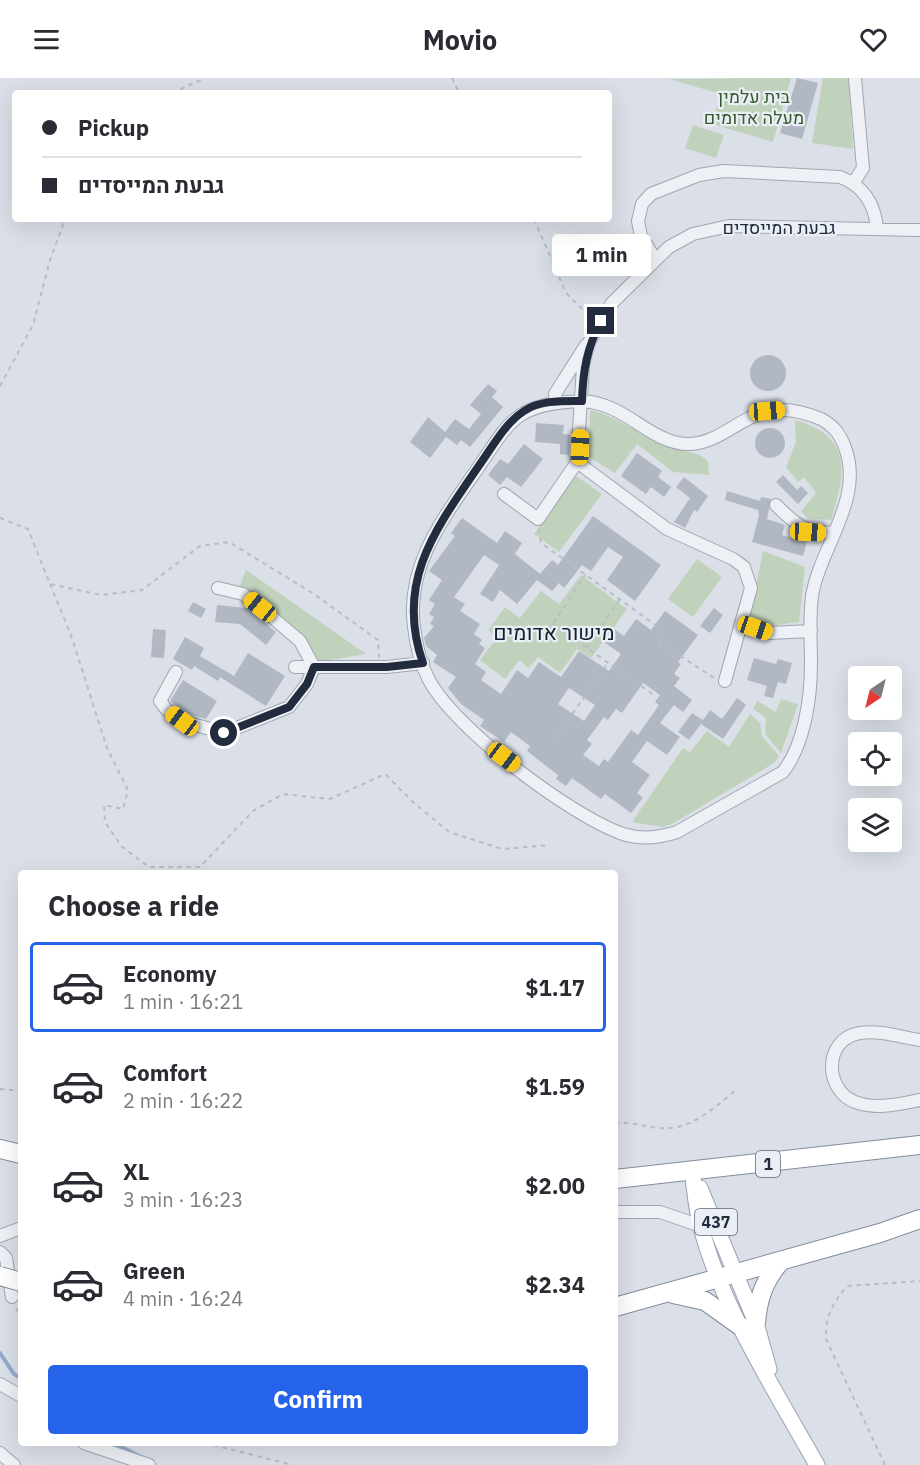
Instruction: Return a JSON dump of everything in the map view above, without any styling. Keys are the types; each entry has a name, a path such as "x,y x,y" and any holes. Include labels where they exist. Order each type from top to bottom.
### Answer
{"highway":[{"name":"1","path":"618,1179 920,1145"},
{"path":"0,1149 18,1153"},
{"path":"618,1306 880,1233 920,1219"},
{"path":"668,1293 705,1301 750,1326 765,1283 781,1261"},
{"path":"0,1276 16,1289"}],"main road":[{"name":"437","path":"692,1172 700,1226 750,1326 772,1384 817,1465"},
{"name":"437","path":"692,1172 716,1221 727,1276"}],"street":[{"path":"854,182 863,168 855,78"},
{"path":"655,260 641,236 638,221 642,204 651,194 699,175 724,171 816,174 840,177 854,182 869,199 875,212 877,229"},
{"name":"גבעת המייסדים","path":"538,519 577,462 583,366 591,340 612,303 669,247 693,234 729,226 920,230"},
{"path":"556,402 555,394 591,340"},
{"path":"582,401 610,405 658,434 685,444 703,442 767,411 787,410 810,414 827,422 839,433 848,453 851,474 848,495 816,576 807,702 793,760 783,772 677,832 661,838 640,838 622,833 575,808 539,783 459,718 440,697 429,679 413,627 414,596 426,549 436,528 508,425 524,411 538,404 582,401"},
{"path":"577,462 667,529 733,559 744,567 751,588 725,681"},
{"path":"504,494 538,519"},
{"path":"777,505 799,528 808,532 834,533"},
{"path":"218,588 243,594 260,607 300,641 314,667"},
{"path":"741,623 769,633 811,631"},
{"path":"295,667 381,667 423,663"},
{"path":"176,672 160,701 166,709 182,721 224,733 289,707 307,684 314,667"},
{"path":"920,1040 870,1032 857,1033 846,1038 837,1047 832,1058 831,1070 842,1095 854,1102 882,1106 920,1100"},
{"path":"618,1212 660,1212 700,1226"},
{"path":"0,1236 18,1229"},
{"path":"0,1252 6,1258 16,1289"},
{"path":"0,1384 18,1394"},
{"path":"88,1446 149,1465"},
{"path":"0,1453 14,1465"}],"path":[{"path":"179,90 205,78"},
{"path":"0,386 33,325 50,260 64,222"},
{"path":"535,222 566,293 598,326"},
{"path":"0,518 28,529 71,635 106,748 128,790 123,809 104,805 105,822 121,846 149,867 200,867 253,810 284,794 330,799 386,774 413,802 449,832 502,849 550,846"},
{"path":"538,519 541,543 657,626 659,642 712,677 725,681"},
{"path":"50,584 101,595 142,590 200,546 230,542 314,594 378,640 381,667"},
{"path":"544,638 585,575"},
{"path":"587,648 620,599"},
{"path":"553,624 654,695"},
{"path":"557,736 608,663"},
{"path":"618,1122 671,1128 692,1121 714,1108 738,1088"},
{"path":"0,1089 18,1091"},
{"path":"885,1465 826,1339 825,1323 829,1312 847,1286 920,1281"},
{"path":"217,1446 292,1465"}],"green space":[{"name":"בית עלמין מעלה אדומים","path":"791,78 773,142 712,124 721,94 669,79"},
{"path":"823,78 849,78 853,149 812,143"},
{"path":"693,125 724,135 716,158 685,148"},
{"path":"590,410 612,418 663,444 700,455 708,461 709,475 673,472 637,444 615,473 589,457"},
{"path":"795,420 814,427 836,446 840,458 840,486 831,520 808,518 801,511 816,493 804,477 798,482 786,467 796,442"},
{"path":"576,476 602,494 559,552 534,534"},
{"path":"763,551 805,567 799,622 769,626 750,615"},
{"path":"697,559 722,577 693,617 668,599"},
{"path":"246,570 366,654 318,662 239,588"},
{"path":"581,575 627,609 591,658 577,649 560,673 538,657 529,668 519,660 505,679 480,660 497,638 488,630 505,607 520,618 541,591 559,604"},
{"path":"781,699 798,704 781,753 765,734 766,718 753,709 757,701 776,712"},
{"path":"750,714 760,723 762,736 779,756 774,763 672,824 662,827 632,822 683,748 690,752 707,731 729,747"}],"building":[{"path":"797,78 818,83 802,139 780,133"},
{"path":"768,355 781,360 786,373 781,386 768,391 755,386 750,373 755,360"},
{"path":"488,384 497,391 492,397 503,407 470,447 461,440 457,445 446,437 430,458 410,442 428,417 445,432 455,419 469,429 481,414 470,405"},
{"path":"536,423 564,425 563,434 570,435 569,455 560,454 560,444 535,442"},
{"path":"770,428 781,432 785,443 781,454 770,458 759,454 755,443 759,432"},
{"path":"524,444 543,459 521,487 507,477 500,485 488,475 500,459 508,464"},
{"path":"637,453 662,471 658,477 671,487 664,497 651,487 646,494 621,476"},
{"path":"783,475 797,490 801,486 808,493 798,504 776,482"},
{"path":"684,477 708,496 697,512 694,510 685,528 674,522 690,498 676,487"},
{"path":"727,491 760,501 761,497 771,499 767,519 785,525 782,535 807,542 803,556 752,542 759,515 758,510 725,500"},
{"path":"593,516 661,565 635,601 607,580 623,557 608,547 591,571 582,565 564,588 559,583 552,591 537,580 517,604 500,590 493,602 480,594 499,565 484,555 454,597 465,604 460,611 480,624 474,634 482,640 479,644 485,648 475,664 486,672 481,680 501,694 517,670 528,678 539,662 561,677 579,651 609,671 621,654 604,642 614,629 624,636 636,619 651,630 665,611 698,635 678,662 681,664 674,674 680,678 674,686 692,700 683,712 674,705 660,723 680,737 667,755 647,741 632,762 650,775 637,793 643,798 631,813 605,794 601,799 572,778 566,786 556,779 558,775 527,751 530,746 511,732 504,742 480,726 484,720 461,704 448,688 456,677 433,662 437,655 426,646 424,638 434,626 430,624 434,617 429,614 435,604 429,600 442,580 429,571 455,536 451,533 462,518 497,543 505,531 522,543 515,554 540,574 552,560 558,565","holes":["643,683 660,695 655,702 659,705 638,735 631,730 608,762 604,759 599,766 583,755 592,744 587,740 604,717 608,720 616,709 622,713","569,688 595,705 584,721 558,704"]},
{"path":"193,602 206,609 201,618 188,611"},
{"path":"217,605 247,608 276,632 266,645 240,624 215,622"},
{"path":"714,608 723,615 710,633 700,626"},
{"path":"153,629 166,630 164,658 151,657"},
{"path":"185,637 204,648 200,656 234,676 248,653 285,676 266,706 220,677 218,681 194,666 192,670 173,659"},
{"path":"754,658 776,664 778,659 792,663 786,684 778,682 773,698 764,696 767,686 747,680"},
{"path":"183,680 217,701 206,719 191,715 170,701"},
{"path":"737,698 746,705 723,739 701,724 689,740 678,732 692,713 703,720 710,710 722,719"}],"waterway":[{"path":"0,1353 18,1376"},
{"path":"120,1446 141,1457"}],"district":[{"name":"מישור אדומים","path":"554,633"}],"route":[{"path":"224,733 289,707 307,684 314,667 387,667 423,663 413,627 414,596 418,571 436,528 508,425 524,411 538,404 582,401 583,366 588,344 601,321"}]}
